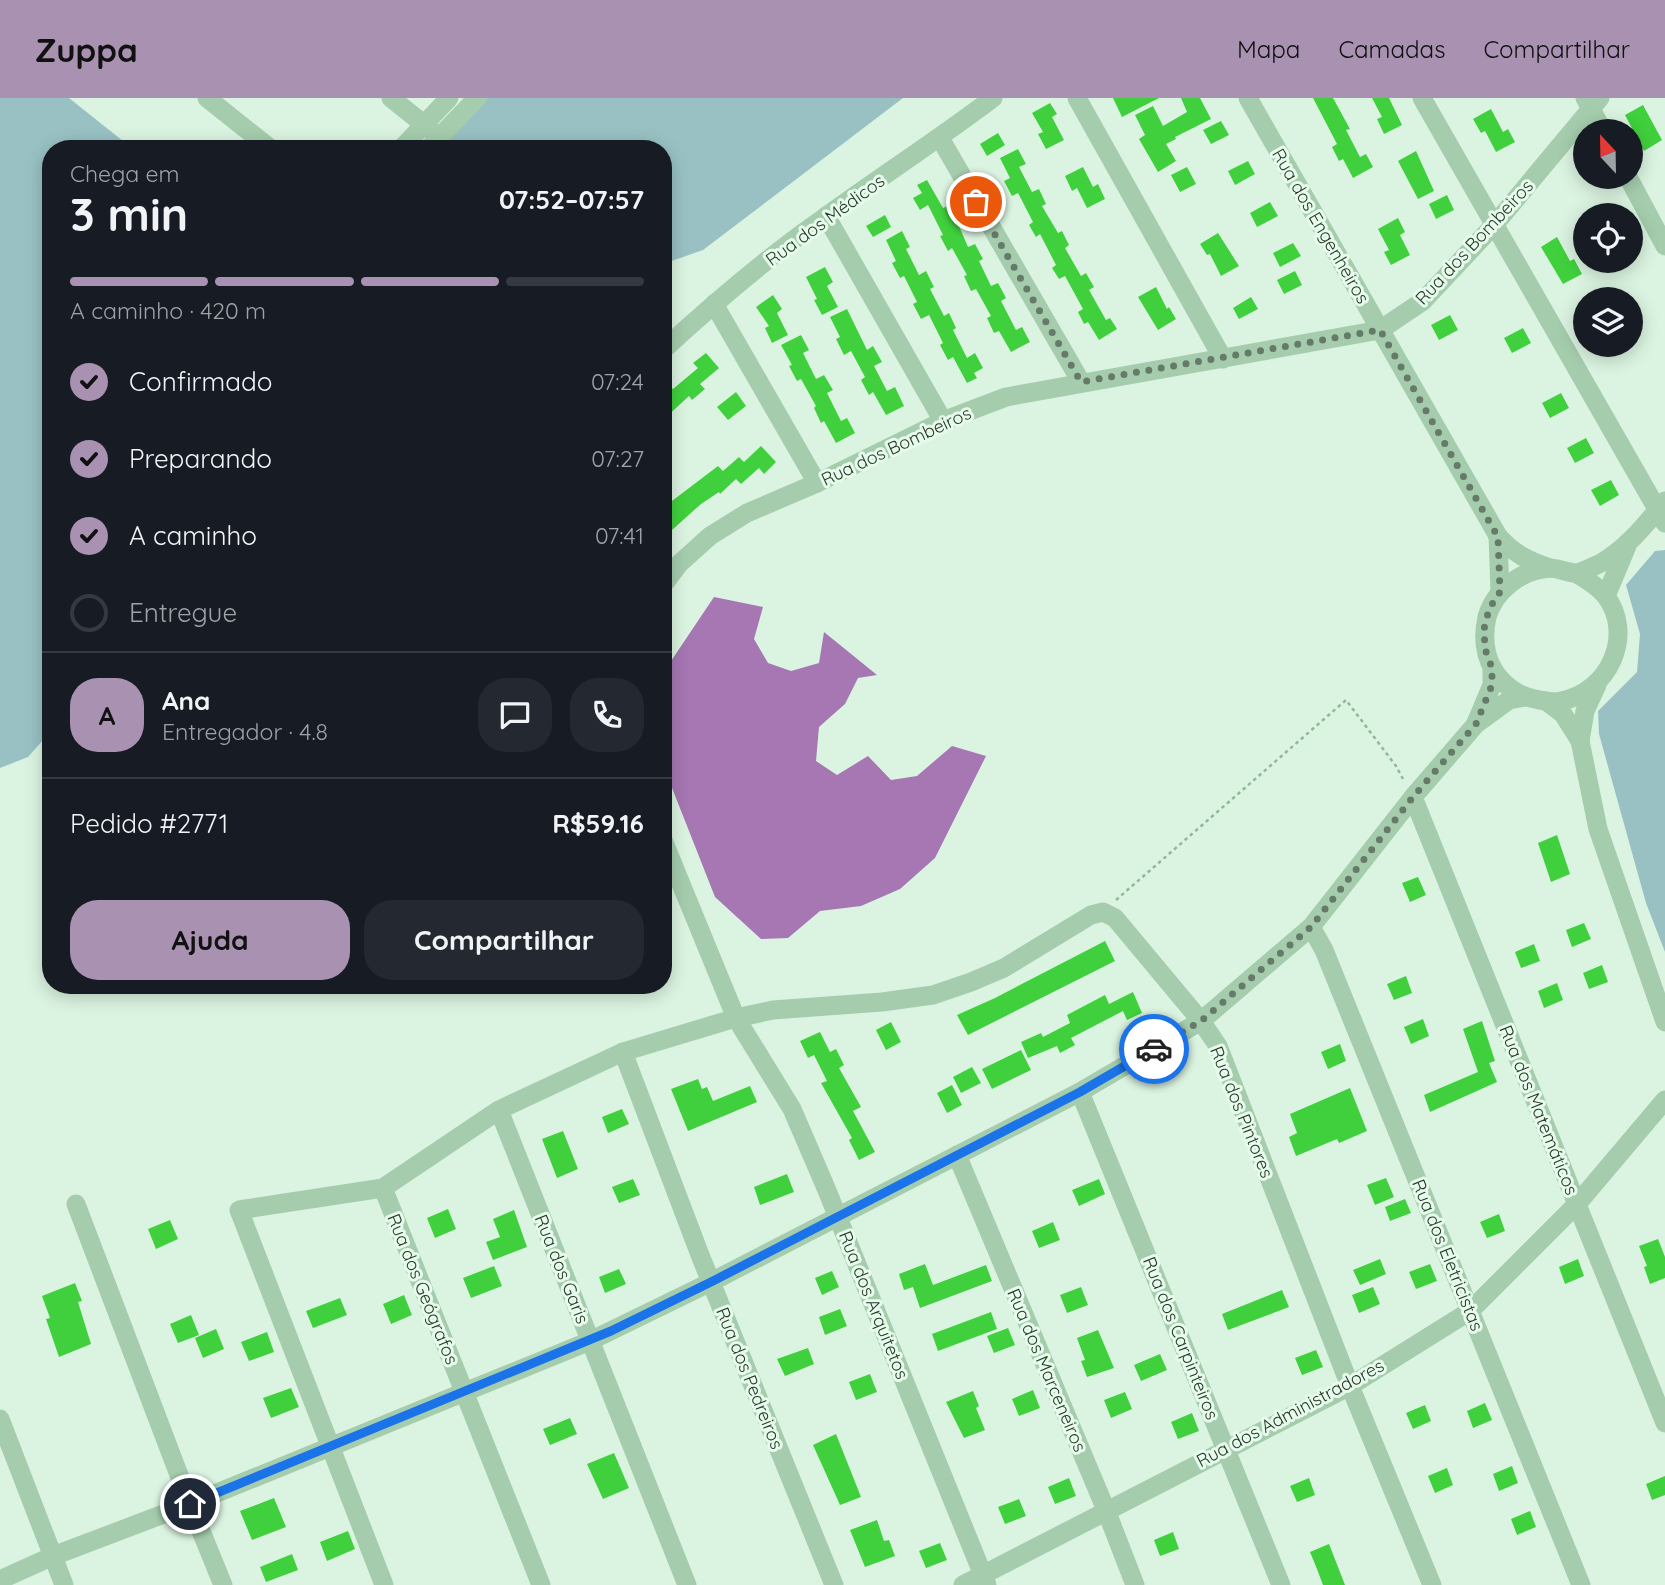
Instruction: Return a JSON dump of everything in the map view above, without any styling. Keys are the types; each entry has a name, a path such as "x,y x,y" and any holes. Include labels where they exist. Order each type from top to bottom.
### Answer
{"street":[{"path":"207,98 260,140"},
{"path":"391,98 430,136"},
{"path":"430,136 449,98"},
{"path":"430,136 477,98"},
{"name":"Rua dos Médicos","path":"672,342 714,304 826,216 993,98"},
{"path":"1077,98 1223,359"},
{"name":"Rua dos Engenheiros","path":"1248,98 1498,537 1511,551 1528,561 1550,568"},
{"path":"1422,98 1662,511 1627,545 1600,564 1575,573"},
{"path":"1592,102 1598,119"},
{"name":"Rua dos Bombeiros","path":"672,574 710,536 747,513 817,483 943,421 1006,397 1380,330 1423,301 1495,223 1592,102"},
{"path":"940,138 1081,382"},
{"path":"1634,189 1665,246"},
{"path":"826,216 943,421"},
{"path":"714,304 817,483"},
{"name":"Rua dos Engenheiros","path":"1498,537 1500,592"},
{"path":"1606,596 1627,545"},
{"path":"1525,697 1506,685 1492,668 1485,649 1484,629 1489,609 1500,592 1514,580 1531,572 1550,568 1575,573 1592,582 1606,596 1615,613 1618,641 1610,667 1584,711 1580,740 1598,829 1665,1022"},
{"path":"1476,724 1492,685 1492,668"},
{"path":"0,1580 52,1556 190,1504 590,1340 711,1282 1080,1092 1201,1021 1311,927 1413,797 1476,724 1509,700 1525,697 1560,702 1581,695 1599,683"},
{"path":"1546,701 1563,714 1580,740"},
{"name":"Rua dos Matemáticos","path":"1413,797 1665,1423"},
{"name":"Rua dos Arquitetos","path":"672,863 736,1018 792,1109 838,1215 985,1580"},
{"path":"384,1585 328,1446 239,1210 383,1188 499,1110 623,1052 736,1018 773,1010 882,1002 933,995 1004,968 1091,915 1103,912"},
{"name":"Rua dos Pintores","path":"1103,912 1115,918 1201,1021 1218,1046 1350,1386 1432,1585"},
{"name":"Rua dos Eletricistas","path":"1311,927 1324,950 1581,1585"},
{"name":"Rua dos Pedreiros","path":"623,1052 711,1282 834,1585"},
{"name":"Rua dos Carpinteiros","path":"1080,1092 1280,1585"},
{"name":"Rua dos Administradores","path":"963,1585 985,1580 1106,1510 1350,1386 1470,1311 1577,1203 1665,1100"},
{"name":"Rua dos Garis","path":"499,1110 687,1585"},
{"name":"Rua dos Marceneiros","path":"957,1155 1135,1585"},
{"name":"Rua dos Geógrafos","path":"383,1188 541,1585"},
{"path":"76,1204 223,1585"},
{"path":"0,1419 64,1585"}],"path":[{"path":"1103,912 1346,700 1396,766 1413,797"}],"shaded area":[{"path":"0,98 69,98 122,140 42,140 42,741 28,757 0,768"},
{"path":"487,98 903,98 703,250 672,261 672,140 443,140"},
{"path":"1665,550 1665,952 1646,903 1599,734 1598,711 1637,672 1640,634 1626,585 1655,551"},
{"path":"714,597 763,607 754,639 768,663 791,671 819,663 824,632 877,675 858,678 845,704 819,727 816,761 837,775 868,756 891,780 917,776 952,746 986,756 935,858 900,889 861,906 820,911 788,938 761,939 715,897 672,788 672,660"}],"building":[{"path":"1113,98 1159,98 1122,117"},
{"path":"1181,98 1200,98 1211,119 1166,144 1176,161 1158,172 1139,139 1145,135 1135,115 1153,106 1163,126 1187,112"},
{"path":"1313,98 1333,98 1350,129 1346,130 1360,157 1366,154 1373,167 1353,178 1343,159 1339,161 1332,147 1337,144"},
{"path":"1372,98 1389,98 1402,125 1384,134 1377,119 1382,117"},
{"path":"1050,103 1057,114 1052,117 1064,140 1046,149 1038,134 1043,132 1032,113"},
{"path":"1643,105 1662,140 1644,151 1643,119 1627,119 1625,115"},
{"path":"1491,109 1503,132 1508,129 1515,142 1496,152 1485,131 1481,133 1473,119"},
{"path":"1221,121 1229,135 1211,144 1203,130"},
{"path":"998,133 1005,145 987,156 980,144"},
{"path":"1018,149 1026,164 1019,167 1032,192 1039,189 1046,204 1042,206 1058,233 1062,231 1069,245 1065,248 1081,276 1086,273 1094,287 1089,290 1106,320 1110,318 1117,329 1099,340 1088,322 1084,324 1078,312 1083,309 1065,276 1059,279 1052,268 1056,265 1040,234 1036,237 1029,225 1033,222 1018,193 1012,196 1004,181 1010,178 1000,158"},
{"path":"1416,151 1434,191 1418,199 1398,161"},
{"path":"1248,161 1255,174 1235,185 1228,171"},
{"path":"1083,167 1093,187 1098,184 1105,199 1087,208 1077,188 1072,191 1065,176"},
{"path":"1187,167 1196,184 1180,192 1171,175"},
{"path":"927,180 943,208 950,205 968,247 975,244 983,259 979,261 991,286 998,283 1006,298 1001,301 1016,330 1022,327 1030,342 1011,352 999,331 994,333 987,318 991,316 976,289 971,291 964,276 967,275 952,248 948,251 928,205 920,210 913,198 922,193 917,185"},
{"path":"1447,195 1454,210 1436,219 1429,204"},
{"path":"1270,202 1278,216 1257,227 1250,213"},
{"path":"885,215 891,227 873,237 866,226"},
{"path":"1398,218 1405,232 1400,235 1410,255 1391,265 1384,252 1389,250 1378,229"},
{"path":"902,231 910,247 906,249 919,275 926,271 934,287 930,289 944,316 949,313 956,328 953,330 967,358 975,353 983,368 974,373 977,378 967,383 953,357 948,360 929,315 921,319 913,304 917,302 904,276 900,278 892,263 896,261 886,240"},
{"path":"1218,233 1239,266 1221,276 1210,254 1207,255 1200,244"},
{"path":"1557,237 1570,261 1573,260 1573,273 1582,274 1563,284 1541,247"},
{"path":"1293,243 1301,256 1280,267 1273,253"},
{"path":"825,267 833,282 827,286 838,307 822,315 806,277"},
{"path":"1295,271 1302,285 1284,294 1277,280"},
{"path":"1156,287 1167,309 1169,307 1176,319 1158,330 1138,297"},
{"path":"773,295 782,309 777,313 788,335 772,343 765,328 769,326 756,307"},
{"path":"1251,297 1258,309 1239,319 1233,308"},
{"path":"847,309 867,350 873,346 882,362 874,366 887,391 895,387 904,406 886,415 873,392 869,395 861,380 865,377 851,351 844,355 836,339 840,337 830,317"},
{"path":"1450,315 1458,330 1439,340 1431,325"},
{"path":"1523,328 1531,343 1512,353 1504,338"},
{"path":"801,335 809,350 803,353 816,379 824,375 833,390 827,393 841,421 847,418 855,433 836,443 824,421 821,423 814,408 816,406 801,379 797,381 781,345"},
{"path":"706,353 719,368 700,384 705,389 692,400 689,396 672,412 672,388 698,368 693,363"},
{"path":"736,392 746,406 728,420 717,407"},
{"path":"1561,393 1569,408 1550,418 1542,403"},
{"path":"1586,438 1594,453 1575,463 1567,448"},
{"path":"761,446 776,462 764,474 759,468 741,484 736,479 720,494 719,492 701,504 672,530 672,501 718,466 723,471 739,457 744,462"},
{"path":"1611,480 1619,495 1600,506 1591,490"},
{"path":"1557,835 1570,874 1551,882 1538,843"},
{"path":"1418,877 1426,895 1410,902 1402,883"},
{"path":"1584,923 1591,939 1572,947 1566,930"},
{"path":"1105,941 1115,961 968,1035 957,1015"},
{"path":"1534,944 1540,961 1521,968 1515,952"},
{"path":"1602,965 1608,982 1589,989 1583,973"},
{"path":"1406,976 1412,993 1394,1000 1387,984"},
{"path":"1557,983 1563,1000 1544,1008 1538,991"},
{"path":"1133,992 1142,1013 1127,1020 1123,1011 1071,1038 1075,1045 1060,1053 1057,1046 1028,1058 1021,1042 1041,1033 1043,1037 1070,1023 1067,1015 1105,995 1109,1004"},
{"path":"1423,1019 1429,1036 1411,1044 1404,1027"},
{"path":"1482,1021 1495,1061 1489,1063 1497,1082 1430,1112 1424,1095 1478,1072 1463,1029"},
{"path":"891,1022 901,1042 886,1050 876,1030"},
{"path":"820,1032 830,1052 836,1049 844,1065 839,1068 861,1107 853,1111 875,1152 859,1160 849,1140 852,1138 821,1083 827,1081 814,1055 808,1058 800,1041"},
{"path":"1340,1044 1346,1061 1328,1069 1321,1052"},
{"path":"1021,1050 1031,1070 992,1089 982,1069"},
{"path":"972,1067 981,1083 961,1093 953,1077"},
{"path":"698,1079 702,1089 707,1087 713,1101 750,1086 757,1102 688,1131 671,1089"},
{"path":"952,1085 962,1105 947,1113 937,1093"},
{"path":"1350,1088 1367,1131 1339,1143 1337,1139 1296,1156 1289,1137 1297,1133 1290,1114"},
{"path":"622,1109 629,1124 608,1133 602,1117"},
{"path":"563,1131 578,1169 557,1178 542,1139"},
{"path":"787,1174 794,1192 760,1205 754,1187"},
{"path":"1386,1178 1394,1197 1375,1205 1367,1185"},
{"path":"633,1179 640,1195 619,1203 612,1187"},
{"path":"1099,1179 1105,1194 1079,1206 1072,1190"},
{"path":"1405,1199 1411,1213 1390,1221 1385,1207"},
{"path":"448,1209 456,1229 435,1238 427,1218"},
{"path":"514,1210 527,1247 493,1260 486,1242 500,1237 493,1219"},
{"path":"1499,1214 1505,1231 1487,1238 1480,1222"},
{"path":"170,1220 178,1239 156,1249 148,1229"},
{"path":"1053,1222 1060,1240 1039,1248 1032,1231"},
{"path":"1658,1239 1665,1257 1665,1278 1650,1284 1644,1267 1647,1266 1639,1246"},
{"path":"1380,1259 1386,1274 1360,1285 1353,1270"},
{"path":"1578,1259 1584,1276 1565,1284 1559,1267"},
{"path":"925,1264 933,1285 986,1265 992,1281 920,1308 913,1287 904,1290 899,1274"},
{"path":"1430,1264 1437,1281 1416,1289 1409,1272"},
{"path":"494,1266 502,1286 471,1298 463,1278"},
{"path":"619,1269 626,1284 605,1293 599,1277"},
{"path":"832,1271 839,1287 822,1295 815,1278"},
{"path":"75,1283 82,1301 78,1302 91,1344 59,1357 46,1319 50,1318 42,1296"},
{"path":"1081,1287 1088,1305 1067,1313 1060,1295"},
{"path":"1373,1287 1380,1304 1359,1313 1352,1295"},
{"path":"1282,1290 1289,1307 1228,1330 1222,1314"},
{"path":"404,1295 412,1315 391,1324 383,1304"},
{"path":"340,1298 347,1315 313,1328 306,1311"},
{"path":"840,1309 847,1326 825,1335 819,1317"},
{"path":"991,1312 997,1329 938,1351 932,1334"},
{"path":"191,1315 199,1335 178,1343 170,1324"},
{"path":"1008,1328 1015,1345 994,1353 987,1336"},
{"path":"216,1329 224,1349 203,1358 195,1338"},
{"path":"1098,1330 1114,1368 1087,1377 1081,1361 1085,1360 1077,1338"},
{"path":"267,1332 274,1352 249,1361 241,1342"},
{"path":"808,1348 814,1364 785,1376 777,1359"},
{"path":"1316,1350 1323,1367 1302,1375 1295,1358"},
{"path":"1160,1354 1167,1370 1141,1381 1134,1365"},
{"path":"870,1374 877,1392 856,1400 849,1382"},
{"path":"291,1388 299,1407 271,1418 263,1398"},
{"path":"1033,1390 1040,1408 1019,1416 1012,1399"},
{"path":"973,1391 979,1406 976,1408 985,1430 964,1438 946,1402"},
{"path":"1125,1392 1132,1409 1111,1418 1104,1400"},
{"path":"1485,1403 1492,1420 1473,1428 1467,1411"},
{"path":"1425,1405 1431,1421 1413,1429 1406,1413"},
{"path":"1192,1413 1199,1431 1178,1439 1171,1422"},
{"path":"570,1418 577,1434 550,1445 543,1429"},
{"path":"836,1434 861,1497 840,1505 813,1445"},
{"path":"614,1453 629,1488 603,1499 587,1464"},
{"path":"1512,1466 1518,1483 1499,1491 1493,1474"},
{"path":"1447,1468 1453,1485 1435,1493 1428,1476"},
{"path":"1665,1476 1665,1495 1652,1500 1646,1484"},
{"path":"1069,1478 1076,1496 1055,1504 1048,1487"},
{"path":"1309,1478 1315,1495 1297,1502 1290,1486"},
{"path":"274,1498 286,1527 252,1540 240,1511"},
{"path":"1019,1499 1026,1516 1005,1524 998,1507"},
{"path":"1530,1511 1536,1527 1517,1535 1511,1519"},
{"path":"877,1520 884,1541 889,1540 895,1556 865,1567 850,1530"},
{"path":"348,1531 355,1549 327,1561 320,1542"},
{"path":"1173,1532 1179,1549 1160,1556 1154,1540"},
{"path":"940,1543 947,1560 926,1568 919,1551"},
{"path":"1329,1544 1345,1585 1323,1585 1310,1552"},
{"path":"292,1554 298,1570 266,1582 260,1567"}],"way so far":[{"path":"976,202 1081,382 1380,330 1498,537 1500,592 1489,609 1484,629 1485,649 1492,668 1492,685 1476,724 1413,797 1311,927 1201,1021 1154,1049"}],"route":[{"path":"190,1504 611,1331 1080,1092 1154,1049"}]}
